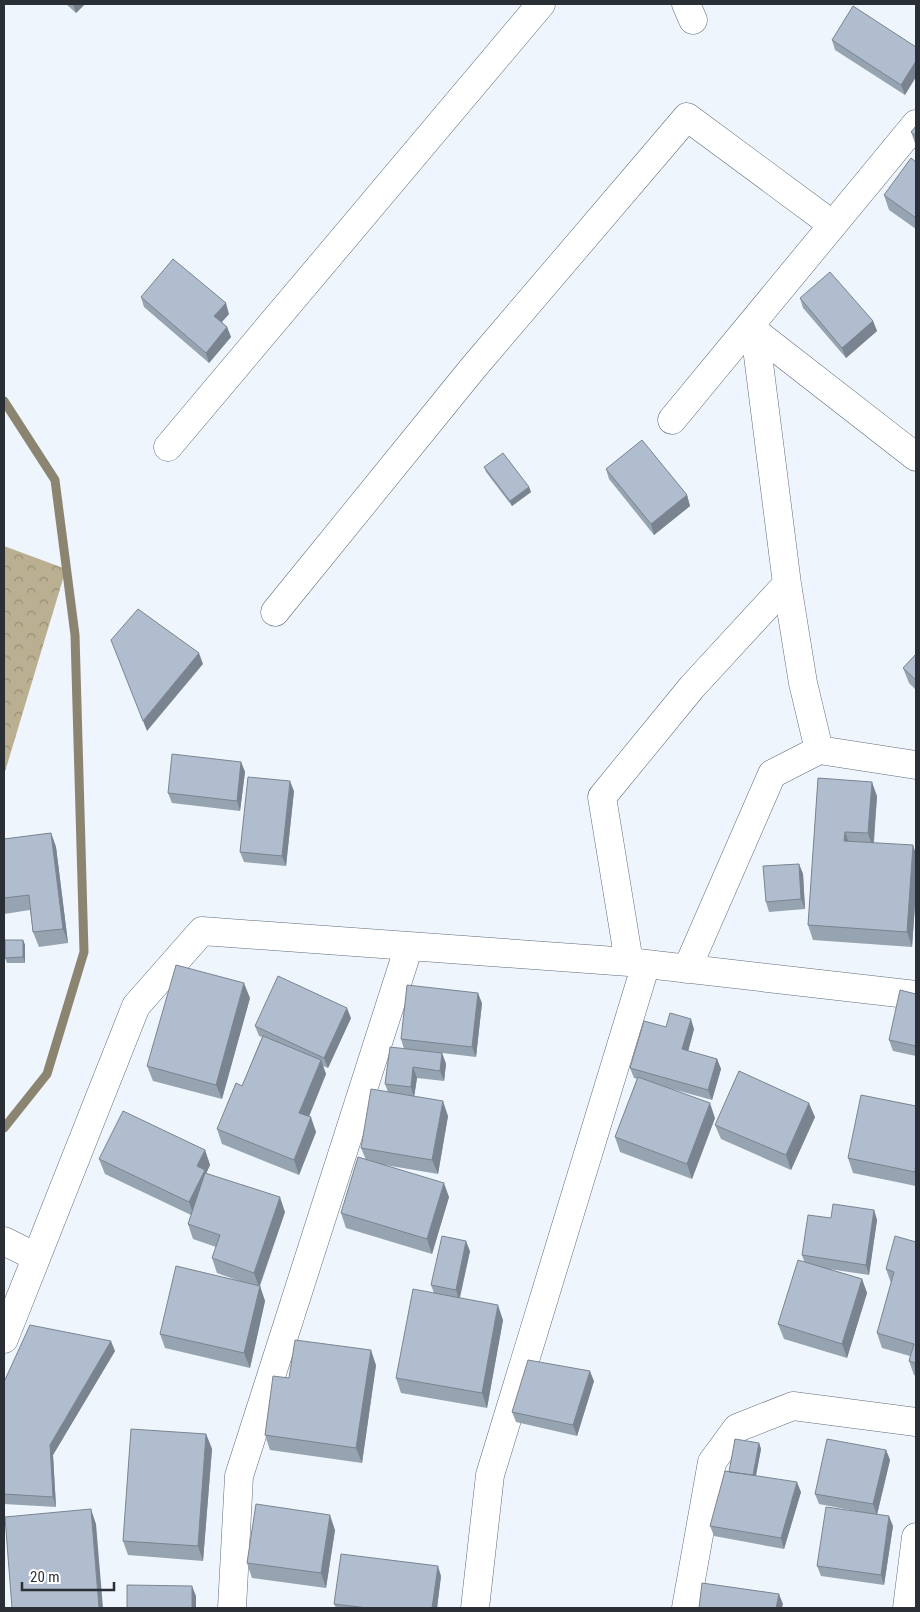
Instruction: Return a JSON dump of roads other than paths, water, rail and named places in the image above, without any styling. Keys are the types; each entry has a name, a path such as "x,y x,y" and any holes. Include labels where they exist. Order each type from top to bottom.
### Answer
{"street":[{"path":"168,447 541,4"},
{"path":"274,612 473,368 687,117 833,225"},
{"path":"672,420 752,329 833,225 916,124"},
{"path":"752,329 912,445"},
{"path":"752,329 787,584 803,683 819,750"},
{"path":"475,1608 490,1475 637,963 602,797 692,687 787,584"},
{"path":"687,969 772,774 819,750 916,765"},
{"path":"4,1339 136,1006 202,931 637,963 916,995"},
{"path":"232,1608 239,1476 409,946"},
{"path":"4,1241 36,1257"},
{"path":"686,1608 712,1462 737,1428 794,1406 916,1422"},
{"path":"907,1608 916,1537"}],"waterway":[{"path":"4,401 55,480 75,635 84,952 47,1074 4,1128"}]}
